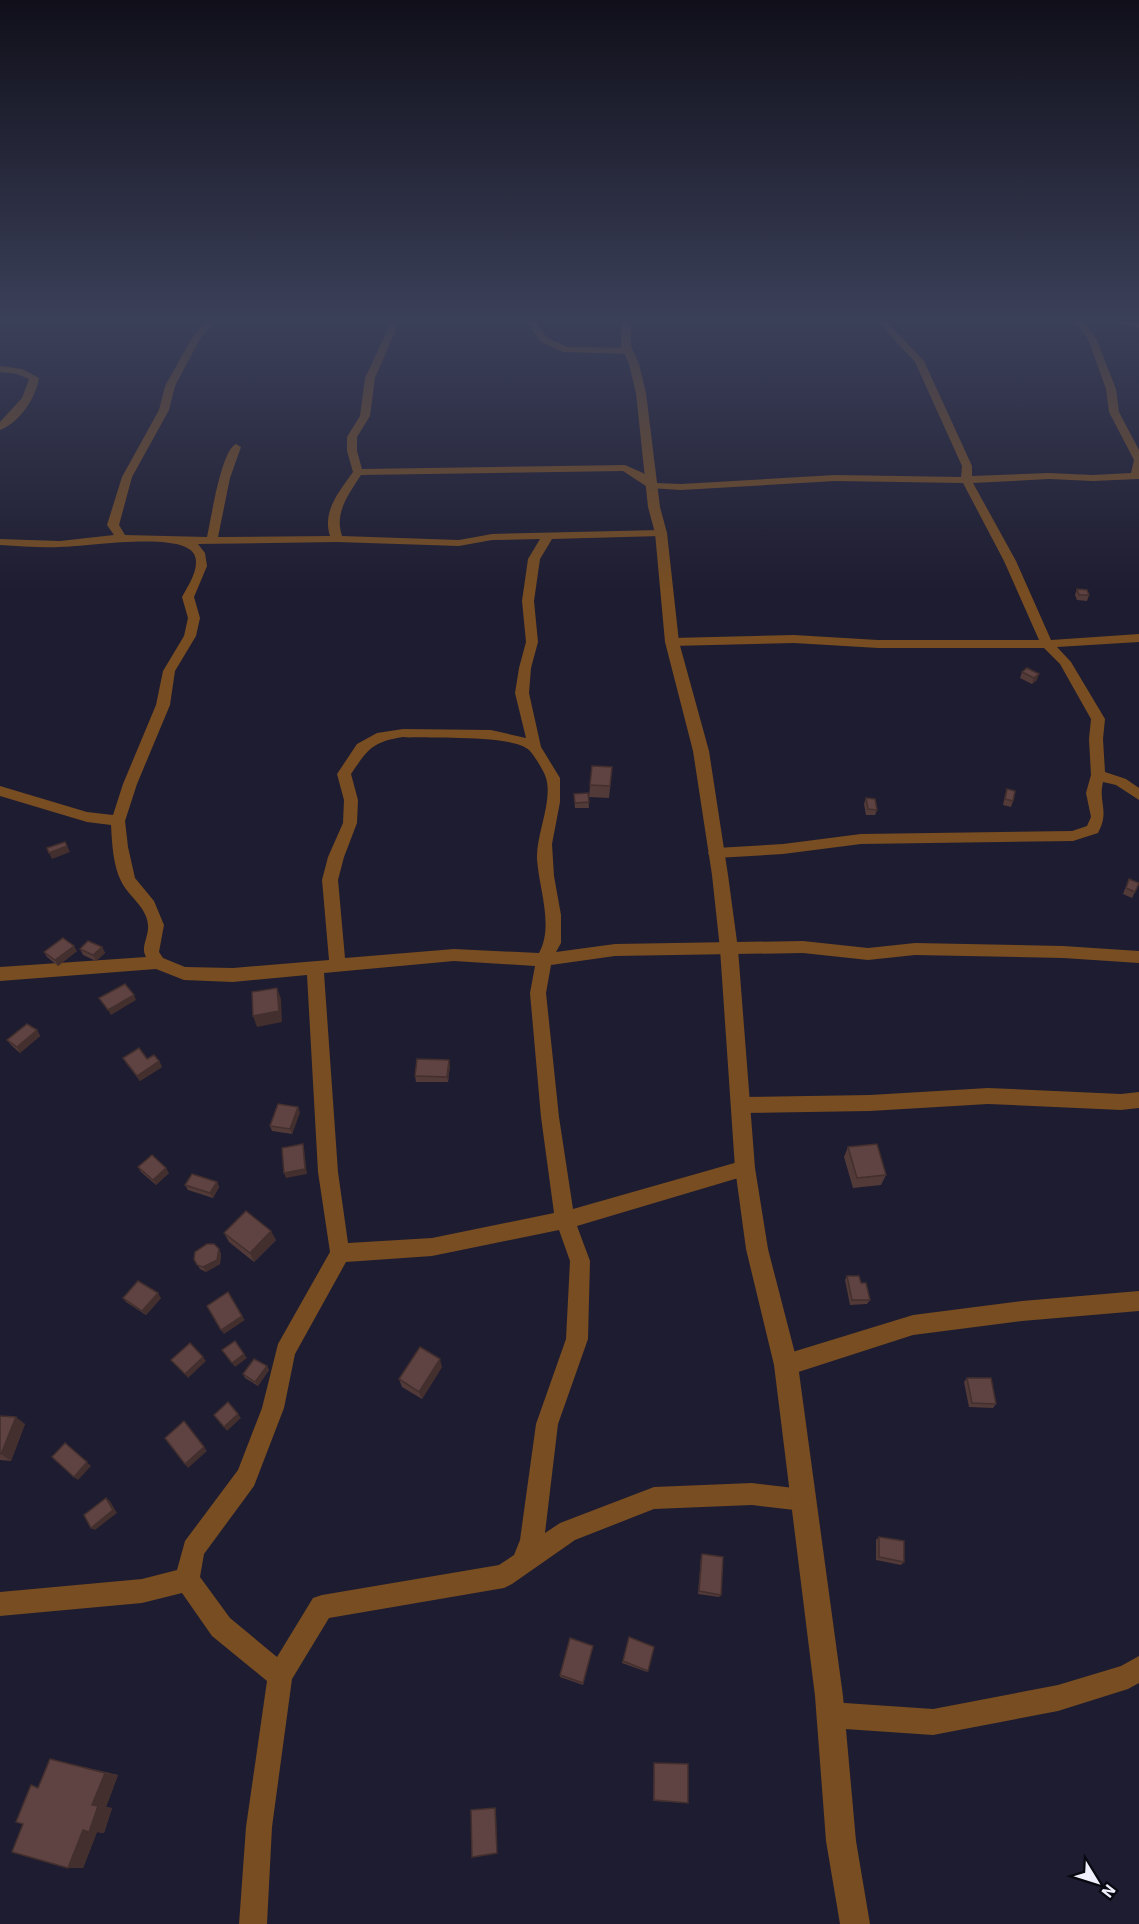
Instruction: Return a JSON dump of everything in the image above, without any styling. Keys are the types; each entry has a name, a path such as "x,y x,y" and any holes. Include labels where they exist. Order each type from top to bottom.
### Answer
{"street":[{"path":"0,427 16,411"},
{"path":"121,538 113,525 128,477 164,411"},
{"path":"337,539 333,530 332,514 358,472 352,451 352,437 365,422 366,411"},
{"path":"643,411 654,507 661,533 672,642 701,751 716,853 729,948 745,1168 757,1249 786,1365 830,1715 841,1841 855,1924"},
{"path":"716,853 783,849 861,839 1073,836 1093,829 1098,817 1093,793 1098,775 1096,739 1098,719 1065,662 1047,645 1010,561 966,479 967,466 951,427 941,411"},
{"path":"358,472 625,468 653,486 681,487 835,478 966,479 1138,476 1139,460 1114,411"},
{"path":"212,542 225,478 236,447"},
{"path":"2,545 60,544 121,538 185,542 337,539 459,543 492,537 661,533"},
{"path":"522,1563 532,1542 547,1424 577,1339 580,1261 565,1220 550,1117 538,993 544,960 553,943 553,915 546,876 544,844 553,802 553,778 534,747 522,693 525,668 532,642 528,602 534,559 547,537"},
{"path":"157,963 152,952 156,925 148,905 128,880 120,847 118,821 134,774 163,705 169,671 190,636 194,618 188,597 199,575 202,560 195,546 185,542"},
{"path":"672,642 794,639 879,644 1047,645 1139,638"},
{"path":"338,967 330,880 336,857 350,824 351,800 344,774 362,747 377,737 403,733 491,734 514,738 534,747"},
{"path":"1098,775 1121,782 1139,795"},
{"path":"0,791 87,817 118,821"},
{"path":"0,974 157,963 184,973 233,975 454,955 544,960 615,950 729,948 804,947 868,954 915,949 986,950 1139,957"},
{"path":"280,1676 221,1627 187,1580 193,1549 246,1478 273,1408 285,1351 340,1253 328,1172 315,969"},
{"path":"740,1105 870,1103 988,1095 1052,1100 1121,1102 1139,1100"},
{"path":"340,1253 432,1246 565,1220 745,1168"},
{"path":"786,1365 913,1325 1022,1311 1139,1301"},
{"path":"253,1924 259,1827 280,1676 299,1641 322,1607 504,1576 568,1532 654,1498 752,1494 803,1500"},
{"path":"0,1604 142,1591 187,1580"},
{"path":"830,1715 933,1722 1058,1698 1128,1676 1139,1668"}],"building":[{"path":"1077,589 1087,590 1089,595 1079,595"},
{"path":"1027,668 1039,674 1034,678 1022,672"},
{"path":"592,766 612,767 610,786 590,785"},
{"path":"1007,789 1015,791 1013,801 1005,799"},
{"path":"588,793 589,802 575,803 574,794"},
{"path":"866,798 875,799 877,810 868,809"},
{"path":"65,842 67,846 49,853 47,848"},
{"path":"1129,879 1139,883 1135,892 1126,888"},
{"path":"63,938 74,946 55,960 44,952"},
{"path":"88,941 102,947 93,955 80,949"},
{"path":"125,984 134,995 108,1010 99,998"},
{"path":"277,988 279,1011 253,1016 252,992"},
{"path":"27,1024 37,1030 17,1047 7,1040"},
{"path":"139,1048 147,1059 154,1055 159,1061 137,1076 123,1058"},
{"path":"417,1059 449,1060 447,1077 415,1076"},
{"path":"278,1104 298,1107 290,1129 270,1126"},
{"path":"303,1144 305,1169 284,1173 282,1148"},
{"path":"877,1144 886,1175 857,1178 848,1147"},
{"path":"152,1155 166,1168 153,1180 138,1167"},
{"path":"192,1174 217,1182 210,1193 185,1185"},
{"path":"246,1211 271,1231 250,1253 224,1233"},
{"path":"207,1244 214,1244 219,1249 217,1260 203,1267 197,1265 194,1259 195,1252"},
{"path":"847,1276 859,1276 861,1283 866,1283 870,1300 852,1300"},
{"path":"138,1281 158,1293 142,1311 123,1298"},
{"path":"228,1292 242,1316 221,1330 207,1306"},
{"path":"235,1341 244,1354 232,1363 222,1350"},
{"path":"190,1343 203,1357 185,1374 171,1360"},
{"path":"420,1347 440,1359 419,1392 399,1379"},
{"path":"254,1359 267,1366 255,1382 243,1374"},
{"path":"967,1378 991,1378 996,1404 972,1403"},
{"path":"228,1402 238,1414 224,1427 214,1415"},
{"path":"0,1416 16,1417 1,1454 0,1454"},
{"path":"184,1421 204,1447 185,1464 165,1438"},
{"path":"65,1443 87,1462 74,1477 52,1457"},
{"path":"106,1498 113,1510 91,1528 84,1515"},
{"path":"879,1537 904,1541 904,1562 879,1557"},
{"path":"702,1554 723,1557 721,1595 699,1591"},
{"path":"629,1637 654,1647 648,1671 623,1661"},
{"path":"570,1638 593,1646 583,1683 560,1675"},
{"path":"50,1759 105,1773 92,1805 98,1806 89,1832 83,1830 68,1868 12,1852 23,1824 16,1822 31,1785 38,1788"},
{"path":"654,1763 688,1764 688,1803 654,1800"},
{"path":"495,1808 497,1853 472,1857 471,1810"}]}
